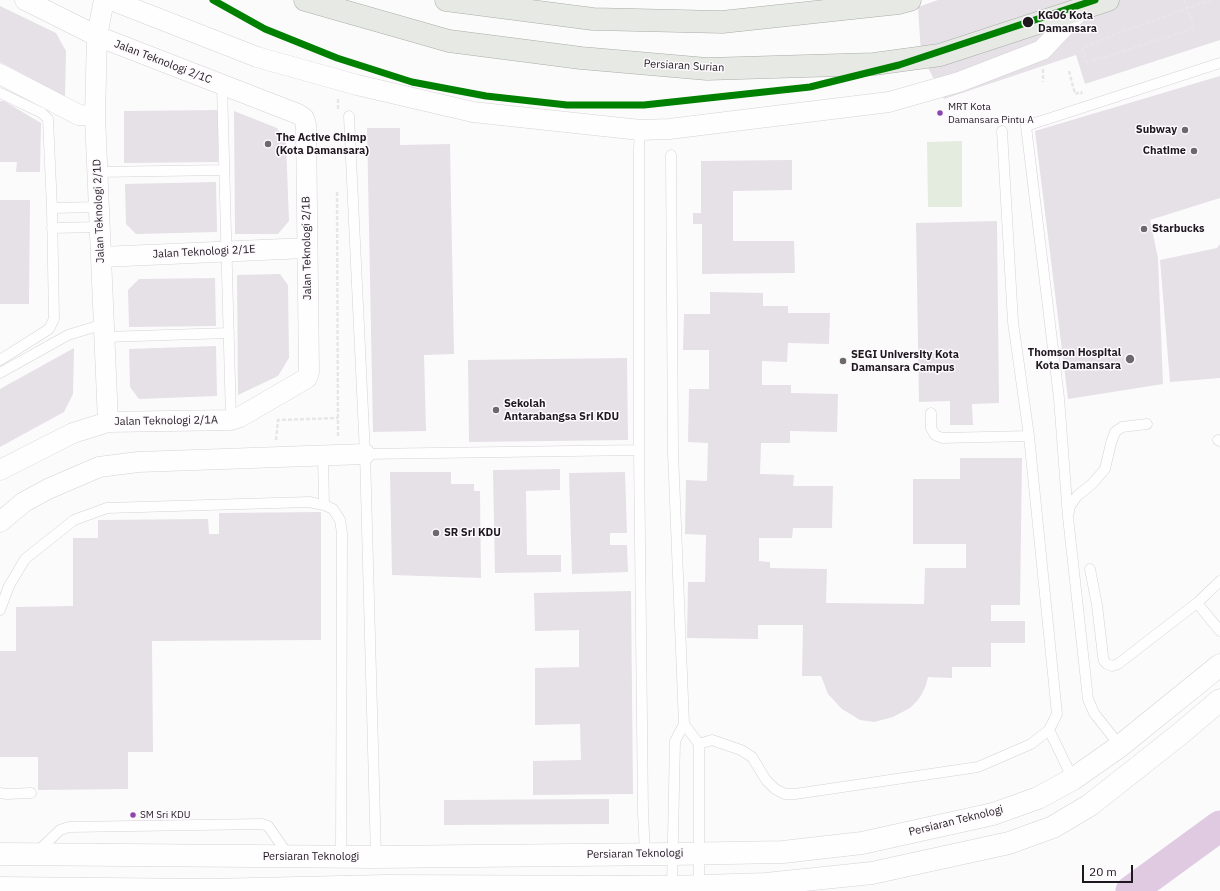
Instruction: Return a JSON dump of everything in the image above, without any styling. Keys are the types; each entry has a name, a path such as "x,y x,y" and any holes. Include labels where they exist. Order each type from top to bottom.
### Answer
{"main road":[{"name":"Persiaran Surian","path":"305,0 449,41 581,58 708,69 874,64 940,55 1108,0"},
{"path":"446,0 593,19 722,22 899,3 910,0"}],"street":[{"name":"Jalan Teknologi 2/1C","path":"25,0 96,36 298,114 304,118"},
{"name":"Jalan Teknologi 2/1D","path":"104,0 96,36 95,116 108,422"},
{"path":"111,0 257,57 370,88 473,112 640,130 670,129 889,102 959,82 1042,50 1080,10"},
{"path":"0,74 79,115 95,116"},
{"name":"Jalan Teknologi 2/1B","path":"304,118 306,125 309,372 307,378"},
{"name":"Jalan Teknologi 2/1E","path":"101,257 307,248"},
{"name":"Jalan Teknologi 2/1A","path":"0,470 73,433 108,422 231,420 240,417 307,378"},
{"path":"0,522 24,502 54,486 100,467 138,462 365,454"},
{"name":"Persiaran Teknologi","path":"13,851 289,857 376,857 783,852 862,843 993,814 1038,798 1073,779 1120,746 1220,665"},
{"path":"3,889 627,889 699,886 762,887 872,873 1009,843 1053,827 1090,805 1180,734 1220,700"},
{"path":"1180,734 1220,711"}],"lane":[{"path":"1120,746 1094,713 1088,699 1068,517 1060,398 1026,126 1220,63"},
{"path":"222,85 231,420"},
{"path":"0,94 42,113 48,119 52,208 54,320 49,329 0,360"},
{"path":"349,116 365,454 376,857"},
{"path":"640,130 639,450 644,854"},
{"path":"699,744 712,740 741,750 752,758 766,780 775,789 785,794 795,794 978,767 1031,744 1049,730 1057,714 1029,436 1013,322 1002,131"},
{"path":"671,155 673,452 684,724 674,740 672,887"},
{"path":"98,172 224,170"},
{"path":"52,208 99,207"},
{"path":"52,228 100,227"},
{"path":"0,373 68,335 104,331 229,333"},
{"path":"931,413 934,435 942,438 1029,436"},
{"path":"1068,517 1070,506 1077,496 1092,484 1105,469 1115,432 1122,427 1147,424"},
{"path":"365,454 639,450"},
{"path":"324,505 331,455"},
{"path":"0,610 9,586 25,559 74,520 107,508 309,502 324,505 333,509 340,520 342,532 341,857"},
{"path":"1090,569 1097,605 1103,656 1107,664 1112,666 1118,664 1196,603 1220,581"},
{"path":"1196,603 1220,631"},
{"path":"684,724 699,744 699,886"},
{"path":"1049,730 1073,779"},
{"path":"0,792 7,794 31,793"},
{"path":"13,851 69,827 262,824 268,826 289,857"}],"path":[{"path":"1093,61 1195,28 1184,0"},
{"path":"1087,63 1082,48 1121,32 1211,0"},
{"path":"1069,71 1075,94 1081,92 1086,107"},
{"path":"338,93 338,114"},
{"path":"331,455 337,189"}],"shaded area":[{"path":"962,141 962,207 928,207 927,142"}],"building":[{"name":"KG06 Kota Damansara","path":"938,0 1220,0 1220,40 1085,84 1076,55 944,99 921,54 918,7"},
{"path":"0,6 56,33 66,51 65,97 0,62"},
{"path":"1220,76 1220,198 1150,220 1158,258 1163,384 1068,399 1035,131"},
{"path":"0,101 4,101 41,123 40,172 16,172 17,162 0,162"},
{"path":"218,110 218,162 124,163 124,111"},
{"path":"234,111 277,128 286,142 289,221 278,234 235,234"},
{"path":"367,128 400,128 400,145 450,144 454,354 424,355 426,431 373,432"},
{"path":"792,160 792,190 733,191 733,241 794,241 795,273 702,274 702,224 693,224 693,213 701,213 701,161"},
{"path":"216,182 217,232 136,234 126,224 125,184"},
{"path":"0,200 30,200 29,304 0,304"},
{"path":"997,221 999,403 972,404 973,425 950,425 950,401 919,402 916,223"},
{"path":"1220,244 1220,378 1170,382 1160,260 1217,248"},
{"path":"280,274 288,285 289,358 278,376 238,395 237,275"},
{"path":"215,278 216,326 129,327 128,290 139,279"},
{"path":"710,292 763,293 763,306 788,306 788,313 830,313 829,344 788,343 787,362 762,361 762,385 791,385 791,393 838,394 837,432 790,431 790,443 761,443 760,474 794,475 793,486 833,486 832,528 793,528 792,538 759,538 759,561 770,562 770,568 827,569 826,603 924,604 925,568 966,568 966,544 913,544 913,479 960,479 960,458 1022,458 1020,605 991,605 991,621 1025,621 1025,643 991,643 991,667 952,667 952,678 928,677 922,694 910,708 893,717 874,722 860,720 842,709 828,694 821,676 802,676 803,625 758,625 758,639 687,638 688,582 705,582 706,535 685,534 686,480 707,481 708,443 688,442 689,389 709,389 709,350 683,350 684,314 710,314"},
{"path":"216,346 217,396 139,399 130,387 129,349"},
{"path":"74,348 73,394 64,412 0,447 0,389"},
{"path":"627,358 628,440 469,442 468,360"},
{"path":"560,469 560,490 526,491 527,555 561,555 561,572 495,573 493,470"},
{"name":"SR Sri KDU","path":"390,472 451,472 451,484 474,484 474,491 480,491 481,578 392,575"},
{"path":"625,472 627,533 610,533 610,545 627,545 628,572 572,574 569,473"},
{"name":"SM Sri KDU","path":"321,512 321,640 152,641 153,752 128,752 128,789 38,790 38,757 0,757 0,651 16,651 16,607 73,606 73,538 98,538 98,520 208,519 209,534 219,534 219,513"},
{"path":"631,591 633,794 533,795 533,761 581,760 580,724 535,725 535,668 579,667 579,630 535,631 534,593"},
{"path":"609,799 609,824 444,825 444,800"}],"waterway":[{"path":"1131,891 1220,826"}],"transit line":[{"path":"213,0 265,29 337,58 412,82 486,96 567,105 644,105 810,87 899,65 1095,0"}],"place":[{"name":"KG06 Kota Damansara","path":"1028,22"},
{"name":"MRT Kota Damansara Pintu A","path":"940,113"},
{"name":"Subway","path":"1185,130"},
{"name":"The Active Chimp (Kota Damansara)","path":"268,144"},
{"name":"Chatime","path":"1194,151"},
{"name":"Starbucks","path":"1144,229"},
{"name":"Thomson Hospital Kota Damansara","path":"1130,359"},
{"name":"SEGI University Kota Damansara Campus","path":"843,361"},
{"name":"Sekolah Antarabangsa Sri KDU","path":"496,410"},
{"name":"SR Sri KDU","path":"436,533"},
{"name":"SM Sri KDU","path":"133,815"}]}
